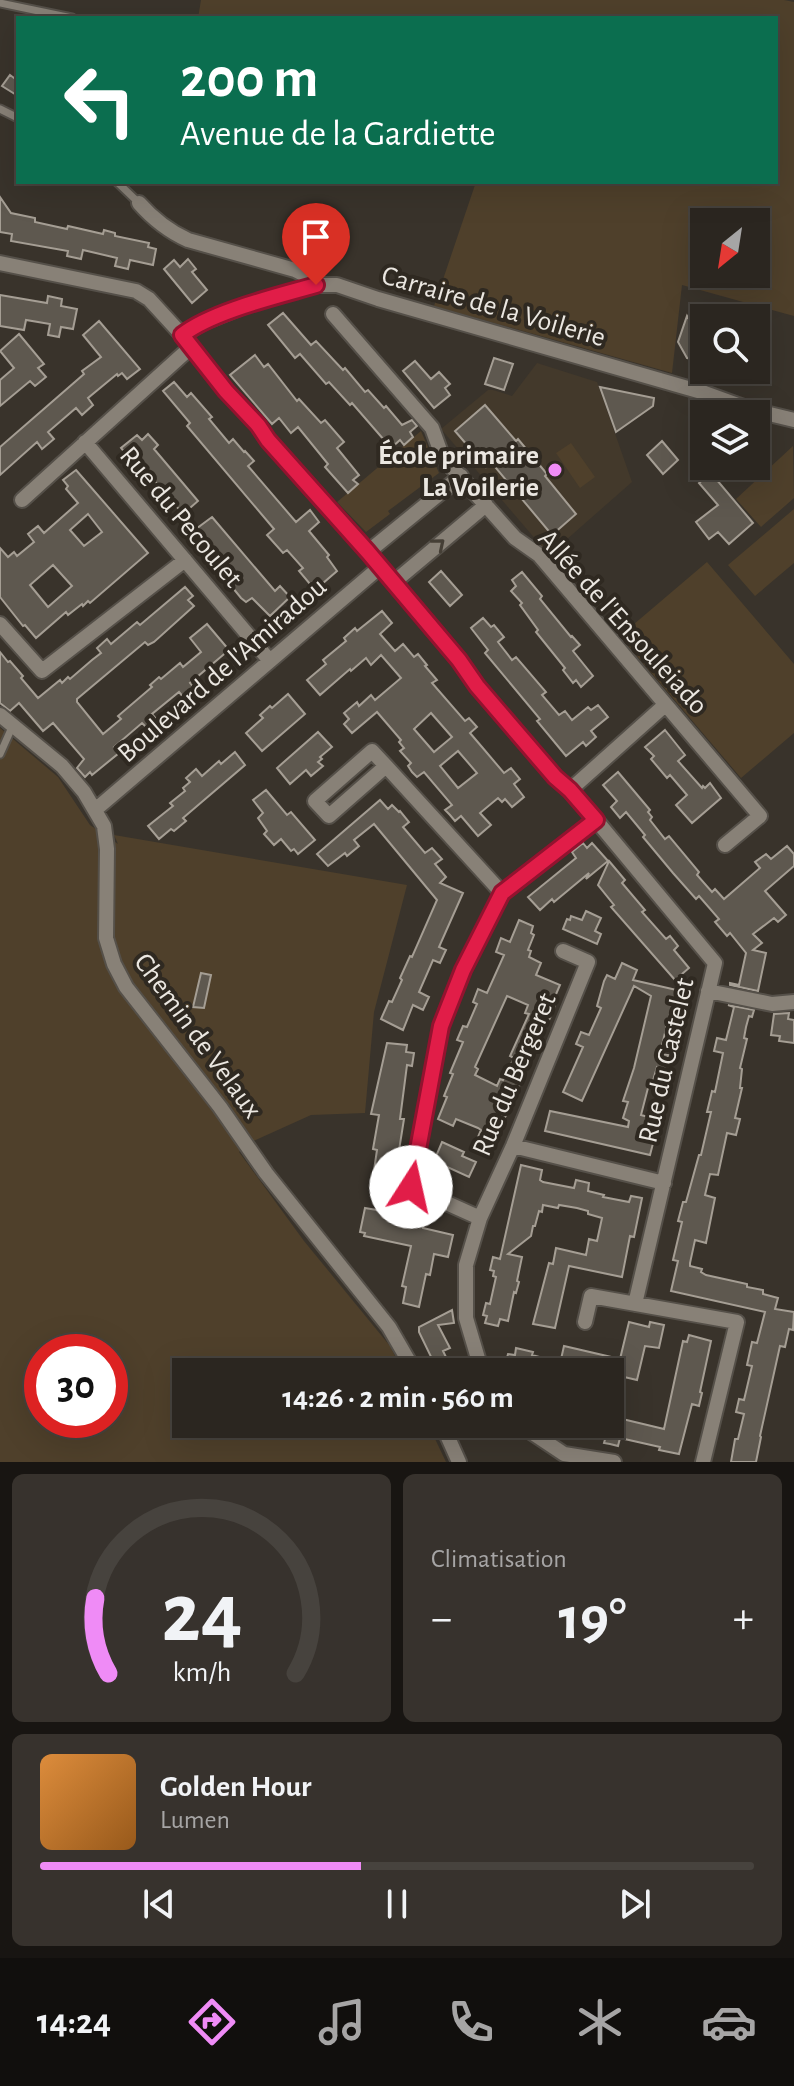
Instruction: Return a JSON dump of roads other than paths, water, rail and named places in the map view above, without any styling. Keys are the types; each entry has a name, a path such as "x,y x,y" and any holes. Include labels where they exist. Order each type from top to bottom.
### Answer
{"street":[{"path":"139,203 153,219 188,240 295,270 316,285"},
{"path":"0,263 136,291 149,299 368,552 555,777 596,820 502,893 463,970 441,1026 411,1187 480,1218"},
{"name":"Carraire de la Voilerie","path":"22,500 85,442 202,323 247,305 316,285 337,285 794,420"},
{"name":"Allée de l'Ensouleiado","path":"333,314 432,428 441,453 515,538 532,549 550,569 760,816 725,845"},
{"name":"Rue du Pecoulet","path":"85,442 270,661"},
{"path":"368,552 461,476"},
{"path":"393,583 486,505"},
{"path":"0,624 42,671 185,560"},
{"name":"Boulevard de l'Amiradou","path":"95,810 380,567"},
{"path":"570,790 665,705"},
{"name":"Chemin de Velaux","path":"0,715 62,766 84,792 104,826 107,849 106,938 114,964 126,987 220,1107 266,1173 389,1327 407,1358"},
{"path":"386,766 329,816 315,801 372,751 386,766 502,893"},
{"name":"Rue du Castelet","path":"596,820 715,963 635,1304"},
{"name":"Rue du Bergeret","path":"478,1358 466,1318 466,1265 480,1218 513,1146 588,962 563,951"},
{"path":"708,991 772,1004 794,1002"},
{"path":"513,1146 664,1183"},
{"path":"585,1322 591,1296 737,1322 703,1462"},
{"path":"448,1438 459,1462"},
{"path":"540,1438 564,1454 614,1462"}],"lane":[{"path":"0,3 62,16"},
{"path":"119,184 139,203"},
{"path":"0,754 13,725"}],"place":[{"name":"École primaire La Voilerie","path":"555,470"}]}
